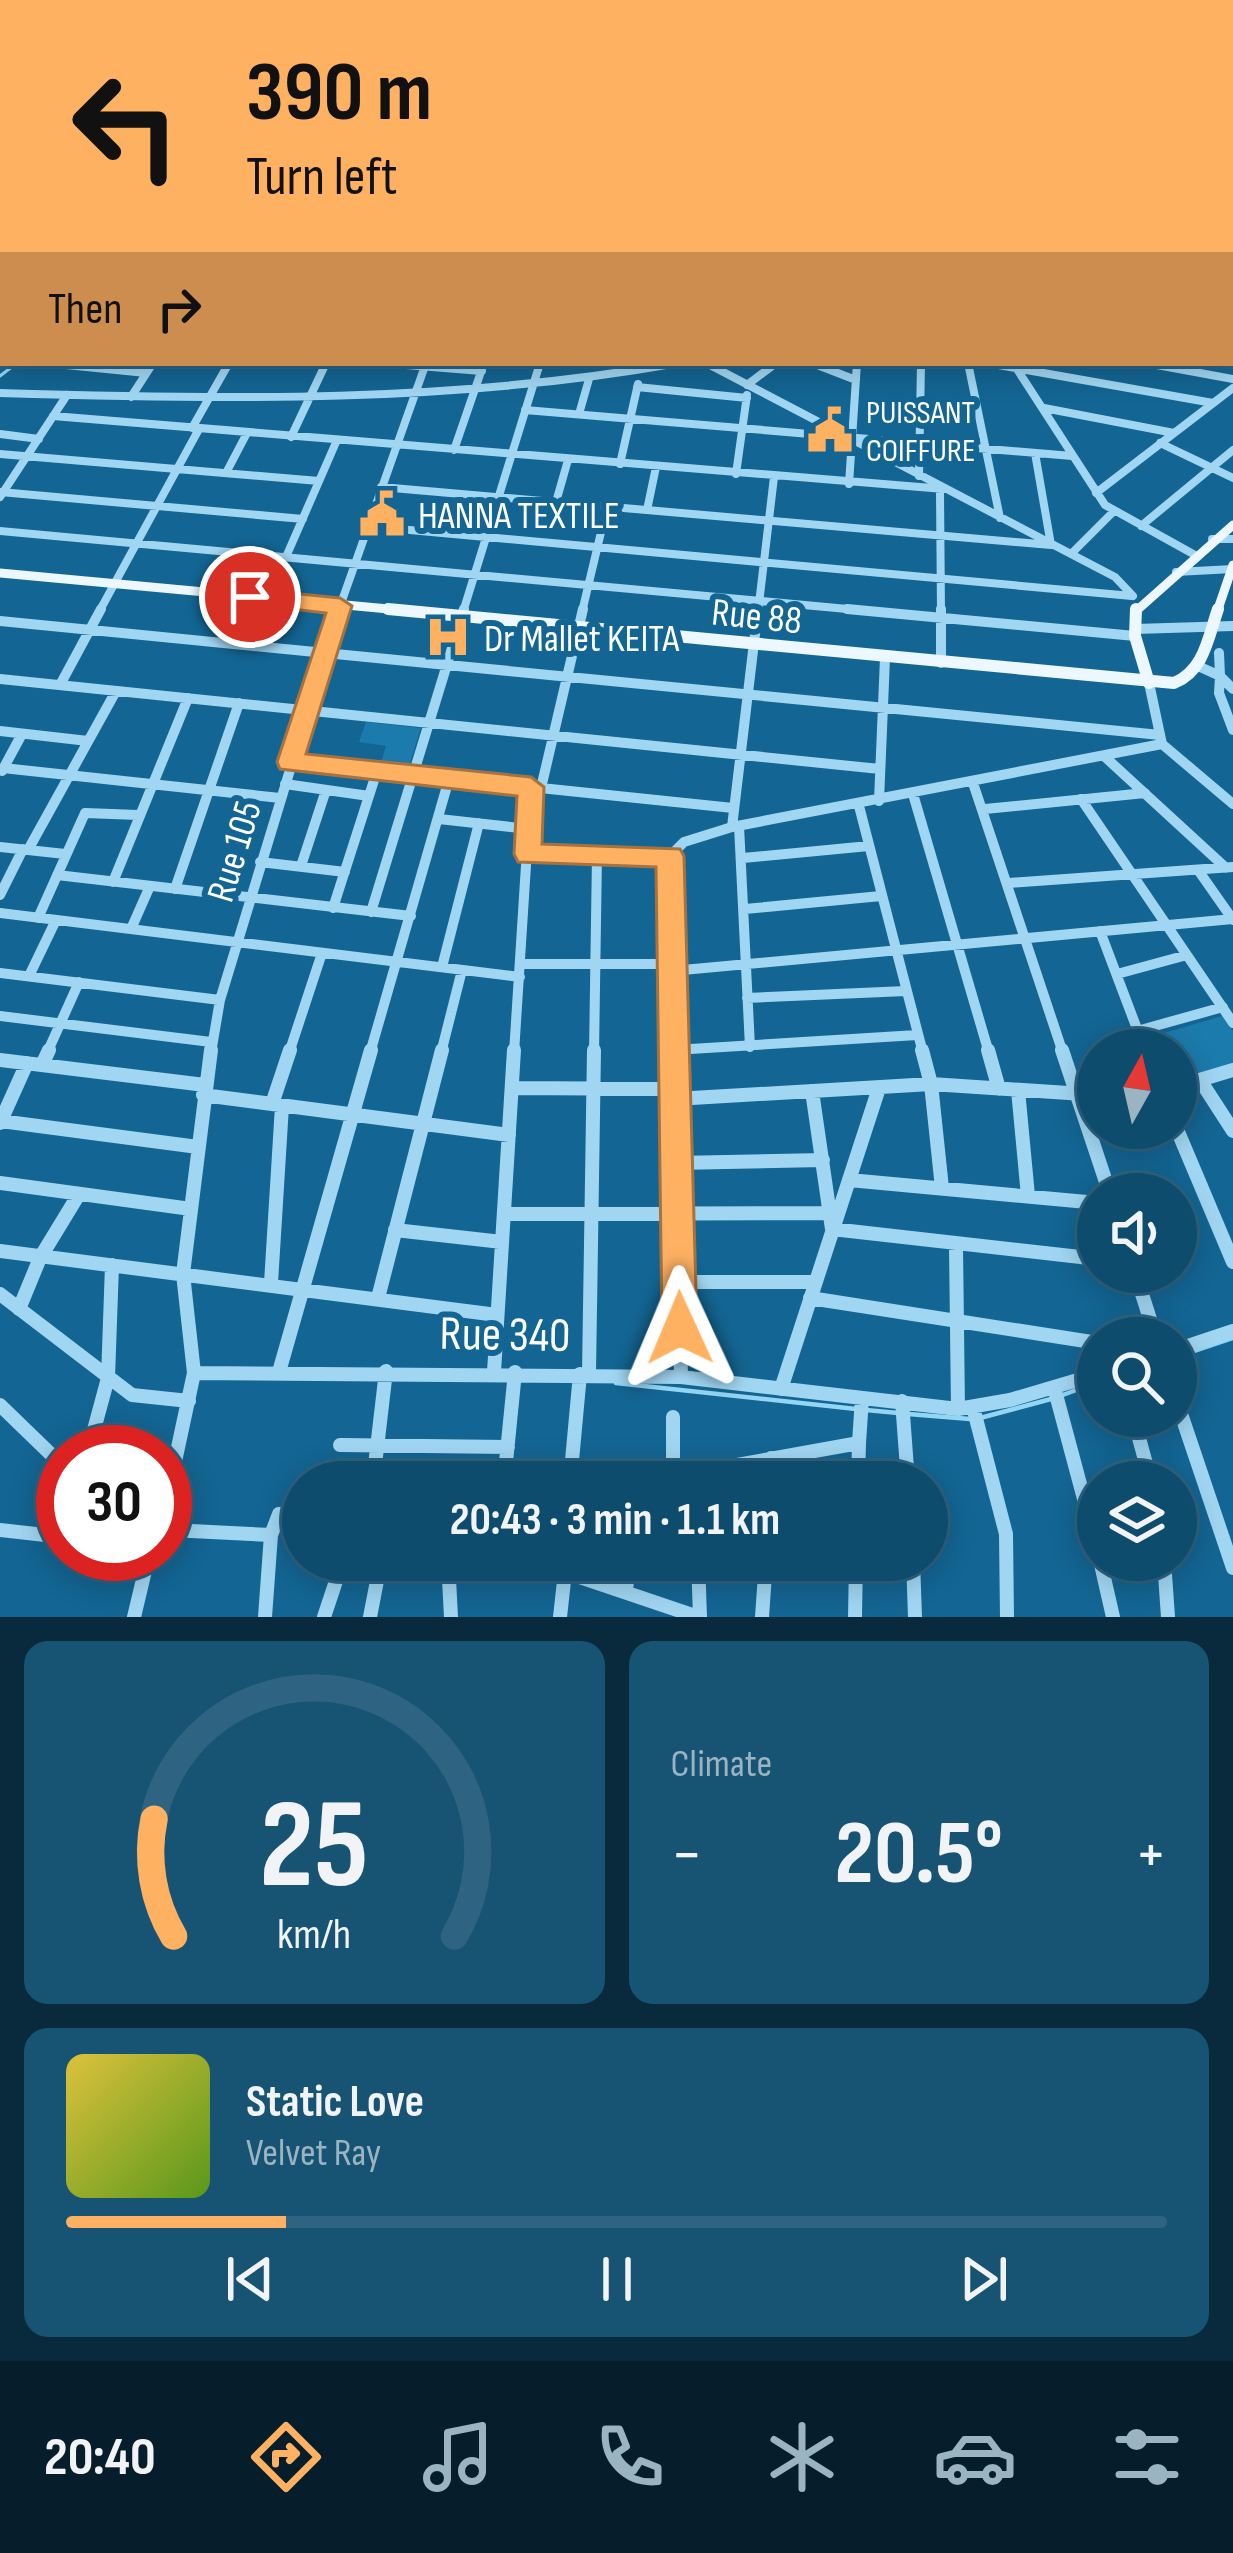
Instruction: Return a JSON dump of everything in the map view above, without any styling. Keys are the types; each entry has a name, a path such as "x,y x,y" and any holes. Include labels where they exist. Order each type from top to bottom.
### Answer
{"main road":[{"path":"1232,568 1227,597 1191,676 1174,683 1149,683 1135,633 1136,599 1233,525"},
{"name":"Rue 88","path":"0,573 1149,683"}],"street":[{"path":"76,366 146,373"},
{"path":"131,397 151,366"},
{"path":"60,685 158,506 227,366"},
{"path":"291,436 325,366"},
{"name":"Rue 105","path":"184,1425 194,1373 183,1274 204,1090 220,1000 340,606 426,366"},
{"path":"371,912 539,366"},
{"path":"716,366 748,390 852,438 1126,584 1136,599"},
{"path":"736,474 748,390 773,366"},
{"path":"820,366 856,380"},
{"path":"849,484 857,366"},
{"path":"920,476 921,366"},
{"path":"969,366 1000,519"},
{"path":"1015,366 1096,494 1113,512 1195,554"},
{"path":"1019,366 1213,403"},
{"path":"1087,380 1089,366"},
{"path":"1159,366 1233,383"},
{"path":"454,450 483,367"},
{"path":"0,393 208,399 414,396 532,387 642,367 620,464"},
{"path":"579,414 589,379"},
{"path":"1096,494 1233,383"},
{"path":"638,387 748,390"},
{"path":"1,494 67,395"},
{"path":"1044,408 1174,433"},
{"path":"525,410 1072,456"},
{"path":"53,416 942,490"},
{"path":"226,473 247,433"},
{"path":"0,434 39,439"},
{"path":"286,557 337,440"},
{"path":"1160,443 1233,478"},
{"path":"1141,526 1233,450"},
{"path":"1035,453 1051,545"},
{"path":"0,454 319,481"},
{"path":"556,502 568,460"},
{"path":"647,510 656,467"},
{"path":"750,1047 743,857 733,808 774,478"},
{"path":"381,487 1051,545"},
{"path":"940,664 942,490"},
{"path":"1,494 303,518"},
{"path":"494,1372 529,829 608,507"},
{"path":"1071,554 1113,512"},
{"path":"366,526 1136,599"},
{"path":"0,531 940,618 1135,633 1233,626"},
{"path":"1212,539 1233,539"},
{"path":"1173,572 1232,568"},
{"path":"0,621 1161,740 1233,804"},
{"path":"1200,659 1233,652"},
{"path":"1219,653 1219,693 1233,730"},
{"path":"879,802 885,658"},
{"path":"1200,659 1233,689"},
{"path":"0,679 880,769"},
{"path":"1149,683 1161,740"},
{"path":"0,896 116,691"},
{"path":"113,882 188,698"},
{"path":"176,889 238,703"},
{"path":"0,731 88,741"},
{"path":"22,734 2,771 206,790 326,790 369,796"},
{"path":"528,854 670,856 684,842 736,827 974,783 1161,740"},
{"path":"1104,756 1230,868"},
{"path":"290,762 733,808"},
{"path":"333,908 377,771"},
{"path":"279,1372 449,779"},
{"path":"974,783 1077,1088"},
{"path":"301,866 326,790"},
{"path":"913,794 999,1089"},
{"path":"985,809 1145,794"},
{"path":"1081,799 1233,1023"},
{"path":"860,806 931,1084 943,1189"},
{"path":"38,918 85,813 138,814"},
{"path":"439,819 529,829"},
{"path":"442,967 479,823"},
{"path":"743,857 869,846"},
{"path":"0,847 65,854"},
{"path":"573,1461 584,1373 591,1214 597,855"},
{"path":"670,856 681,1377"},
{"path":"260,862 345,872"},
{"path":"1009,884 1230,868"},
{"path":"1198,870 1233,919"},
{"path":"57,875 411,916"},
{"path":"130,929 150,886"},
{"path":"745,909 881,896"},
{"path":"0,913 462,970 596,963 672,968 748,964 1233,919"},
{"path":"29,976 56,920"},
{"path":"1100,931 1136,1029"},
{"path":"271,1283 277,1105 322,953"},
{"path":"1117,974 1187,955"},
{"path":"378,1298 462,970"},
{"path":"0,973 220,1000"},
{"path":"79,982 61,1023 0,1122 198,1147"},
{"path":"747,998 906,991"},
{"path":"1144,1029 1222,1007"},
{"path":"0,1016 212,1042"},
{"path":"674,1050 917,1035"},
{"path":"0,1060 277,1105 509,1135"},
{"path":"1197,1081 1233,1070"},
{"path":"1200,1080 1233,1131"},
{"path":"512,1088 675,1094 931,1084 1077,1094"},
{"path":"781,1388 831,1221 878,1088"},
{"path":"1018,1090 1028,1196"},
{"path":"812,1091 831,1221"},
{"path":"1186,1149 1227,1234 1233,1262"},
{"path":"676,1163 823,1160"},
{"path":"849,1180 1077,1201"},
{"path":"0,1183 191,1209"},
{"path":"19,1309 40,1258 79,1194"},
{"path":"504,1214 677,1214 831,1221 956,1246 1077,1257"},
{"path":"395,1230 502,1242"},
{"path":"956,1246 955,1319 966,1408 1006,1534 1007,1617"},
{"path":"0,1251 497,1315"},
{"path":"95,1425 108,1378 112,1264"},
{"path":"679,1282 815,1282"},
{"path":"0,1294 132,1395 189,1401"},
{"path":"810,1298 1077,1339"},
{"path":"1197,1343 1233,1331"},
{"path":"375,1461 386,1371"},
{"path":"506,1461 514,1372"},
{"name":"Rue 340","path":"194,1373 514,1372 681,1377 966,1408 1077,1381"},
{"path":"1054,1388 1077,1473"},
{"path":"859,1461 862,1398"},
{"path":"902,1401 906,1461"},
{"path":"0,1405 36,1440"},
{"path":"673,1417 673,1461"},
{"path":"1189,1437 1233,1568"},
{"path":"760,1461 859,1443"},
{"path":"340,1444 508,1447"},
{"path":"265,1617 271,1535 282,1514"},
{"path":"192,1531 271,1535"},
{"path":"2,1535 36,1537"},
{"path":"134,1617 143,1581"},
{"path":"324,1617 336,1581"},
{"path":"370,1617 377,1581"},
{"path":"449,1581 451,1617"},
{"path":"560,1617 564,1581"},
{"path":"594,1581 626,1591 654,1611 699,1617 698,1581"},
{"path":"626,1591 627,1581"},
{"path":"762,1617 765,1581"},
{"path":"855,1617 856,1581"},
{"path":"914,1581 915,1617"},
{"path":"1105,1581 1113,1617"},
{"path":"1165,1581 1168,1617"}],"shaded area":[{"path":"366,722 421,728 408,769 380,766 386,746 359,742"},
{"path":"1222,1016 1233,1031 1233,1067 1197,1078 1197,1029 1178,1029"}],"waterway":[{"path":"0,376 13,366"},
{"path":"1197,1350 1233,1338"},
{"path":"616,1383 856,1409"},
{"path":"1060,1396 1077,1390"},
{"path":"980,1418 1051,1399"},
{"path":"866,1410 898,1413"},
{"path":"908,1414 970,1419"}],"place":[{"name":"PUISSANT COIFFURE","path":"830,430"},
{"name":"HANNA TEXTILE","path":"382,514"},
{"name":"Dr Mallet KEITA","path":"448,637"}],"route":[{"path":"250,597 340,606 290,762 531,787 528,854 670,856 680,1328"}]}
